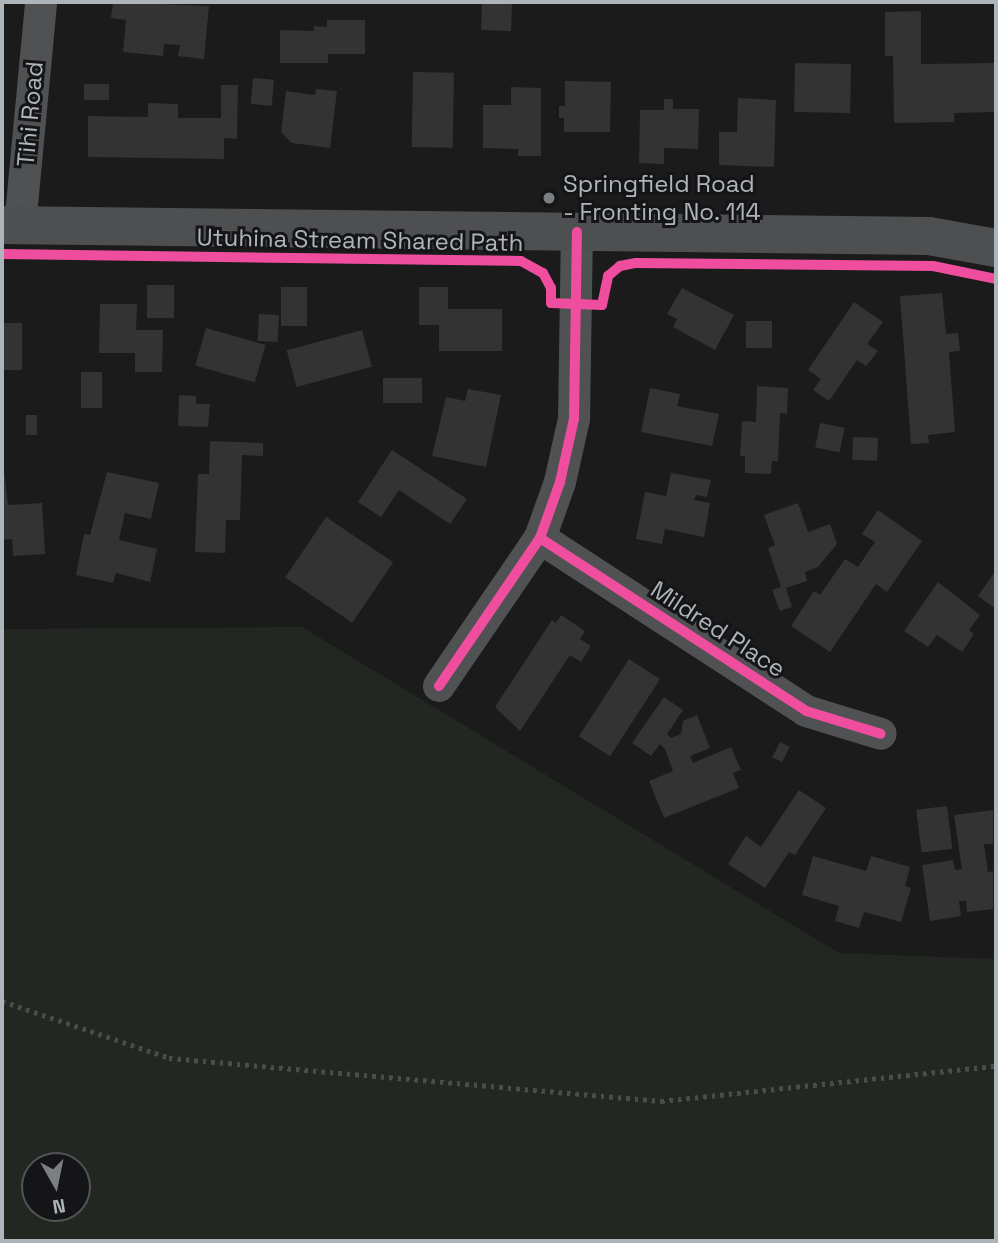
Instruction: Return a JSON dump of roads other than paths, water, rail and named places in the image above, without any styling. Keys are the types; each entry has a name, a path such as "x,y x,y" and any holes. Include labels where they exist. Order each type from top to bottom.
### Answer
{"main road":[{"path":"11,225 929,236 996,248"}],"street":[{"name":"Tihi Road","path":"11,225 41,2"},
{"path":"439,686 540,538 560,482 573,419 577,232"},
{"name":"Mildred Place","path":"540,538 806,711 881,734"}],"place":[{"name":"Springfield Road - Fronting No. 114","path":"549,198"}]}
